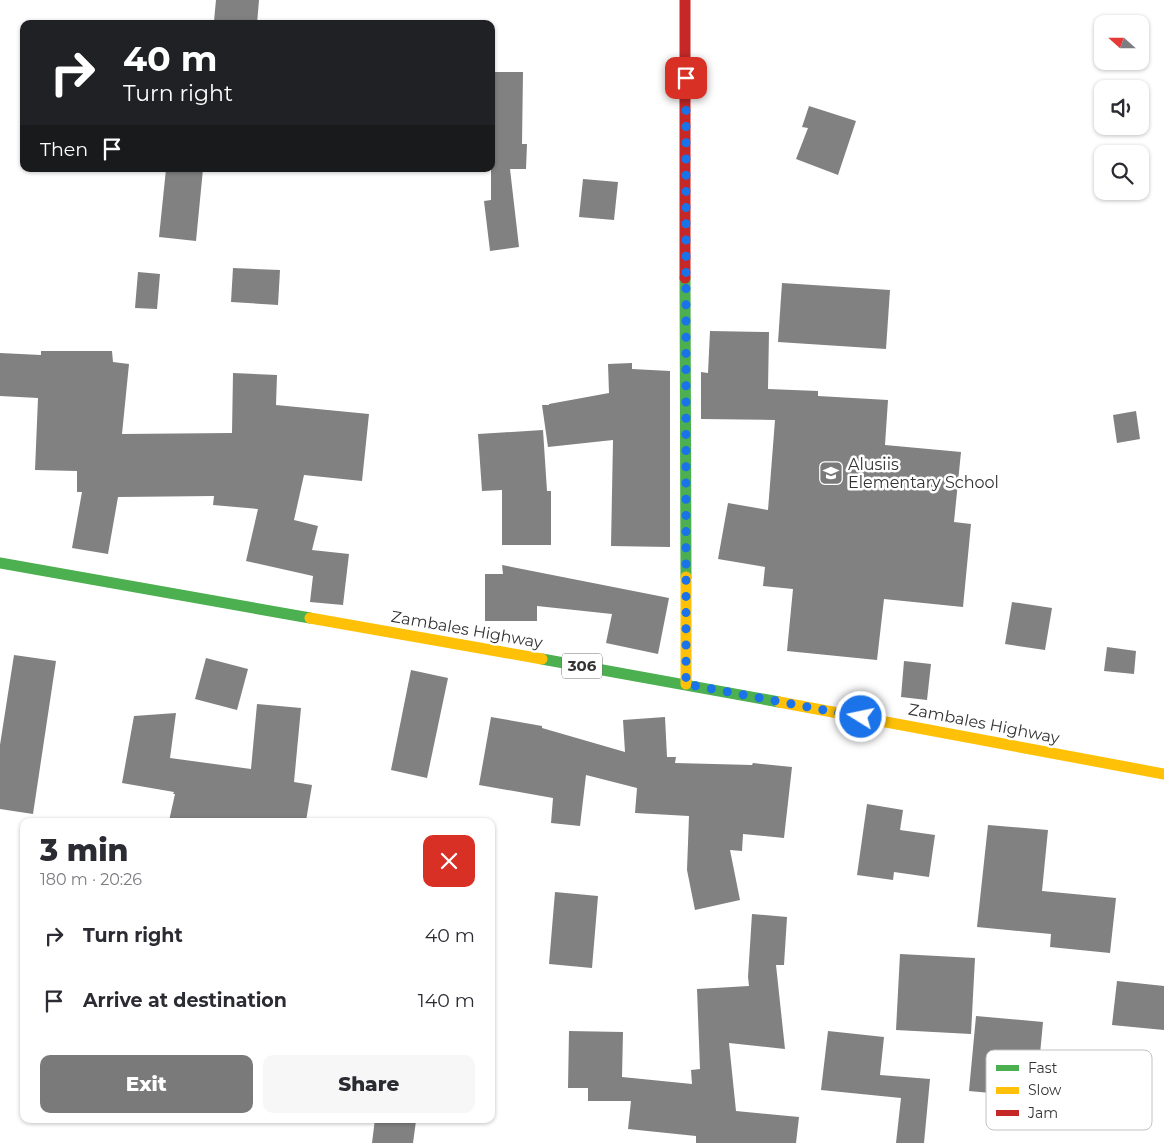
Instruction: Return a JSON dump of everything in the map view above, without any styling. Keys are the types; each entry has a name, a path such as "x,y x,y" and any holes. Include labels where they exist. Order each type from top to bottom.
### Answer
{"main road":[{"path":"686,0 686,684"},
{"name":"Zambales Highway","path":"0,563 686,684 1164,774"}],"building":[{"path":"216,0 259,0 257,20 214,20"},
{"path":"495,72 523,72 522,144 527,144 526,169 510,169 519,247 490,251 484,201 491,200 491,172 495,172"},
{"path":"809,106 856,121 838,175 796,159 808,128 802,127"},
{"path":"166,172 203,172 196,241 159,237"},
{"path":"583,179 618,182 614,220 579,217"},
{"path":"233,268 280,270 278,305 231,302"},
{"path":"138,272 160,274 157,309 135,308"},
{"path":"782,283 890,290 886,349 778,342"},
{"path":"710,331 769,332 768,389 818,391 818,396 888,400 885,445 961,452 954,522 971,524 963,607 884,599 877,660 787,651 793,589 763,586 765,567 718,559 728,503 768,510 775,420 701,419 701,372 708,373"},
{"path":"41,351 112,351 113,362 129,364 122,434 232,433 233,373 277,375 276,405 369,414 362,481 304,475 294,520 318,526 312,550 349,554 343,605 310,602 313,576 246,561 258,509 213,505 214,496 118,497 108,554 72,548 82,492 77,492 77,471 35,470 38,398 0,396 0,353 41,355"},
{"path":"632,363 632,369 670,371 670,547 611,546 613,440 548,447 542,405 609,393 608,364"},
{"path":"1136,411 1140,439 1117,443 1113,415"},
{"path":"543,430 547,491 551,491 551,545 502,545 502,490 482,491 478,434"},
{"path":"502,565 669,598 658,654 606,643 612,614 537,606 537,621 485,621 485,574 503,574"},
{"path":"1012,602 1052,608 1045,650 1005,644"},
{"path":"1107,647 1136,651 1134,674 1104,671"},
{"path":"14,655 56,661 33,814 0,809 0,745"},
{"path":"206,658 248,669 237,710 195,699"},
{"path":"904,661 931,664 927,700 901,697"},
{"path":"411,670 448,678 427,778 391,770"},
{"path":"257,704 301,708 294,782 312,785 306,818 170,818 174,792 122,783 134,716 176,713 170,758 251,769"},
{"path":"491,717 542,726 542,728 625,752 623,720 665,717 667,757 676,757 675,763 752,765 753,763 792,767 784,838 743,834 742,851 730,850 740,900 695,910 687,870 689,816 635,813 637,788 586,775 580,826 551,823 553,798 479,785"},
{"path":"867,804 903,810 900,830 935,835 929,877 894,872 893,880 857,875"},
{"path":"988,825 1048,830 1042,891 1116,898 1110,953 1050,947 1051,934 977,927"},
{"path":"555,892 598,896 592,968 549,964"},
{"path":"752,914 787,917 784,965 776,965 785,1049 729,1043 736,1111 799,1117 796,1143 696,1143 696,1136 628,1129 631,1101 588,1101 588,1088 568,1088 569,1031 623,1032 622,1077 692,1084 691,1070 700,1069 697,989 749,986"},
{"path":"900,954 975,958 971,1034 896,1030"},
{"path":"1117,981 1164,986 1164,1030 1112,1025"},
{"path":"976,1016 1043,1022 1040,1050 986,1050 986,1093 969,1091"},
{"path":"828,1031 884,1037 880,1075 930,1079 924,1143 896,1143 901,1098 821,1090"},
{"path":"374,1123 416,1123 413,1143 372,1143"}],"traffic: fast":[{"path":"685,278 686,577"},
{"path":"0,563 310,618"},
{"path":"542,659 779,702"}],"traffic: slow":[{"path":"686,577 686,684"},
{"path":"310,618 542,659"},
{"path":"779,702 1164,774"}],"traffic: jam":[{"path":"685,0 685,278"}],"place":[{"name":"Alusiis Elementary School","path":"831,473"}],"route":[{"path":"686,78 686,684 861,717"}]}
